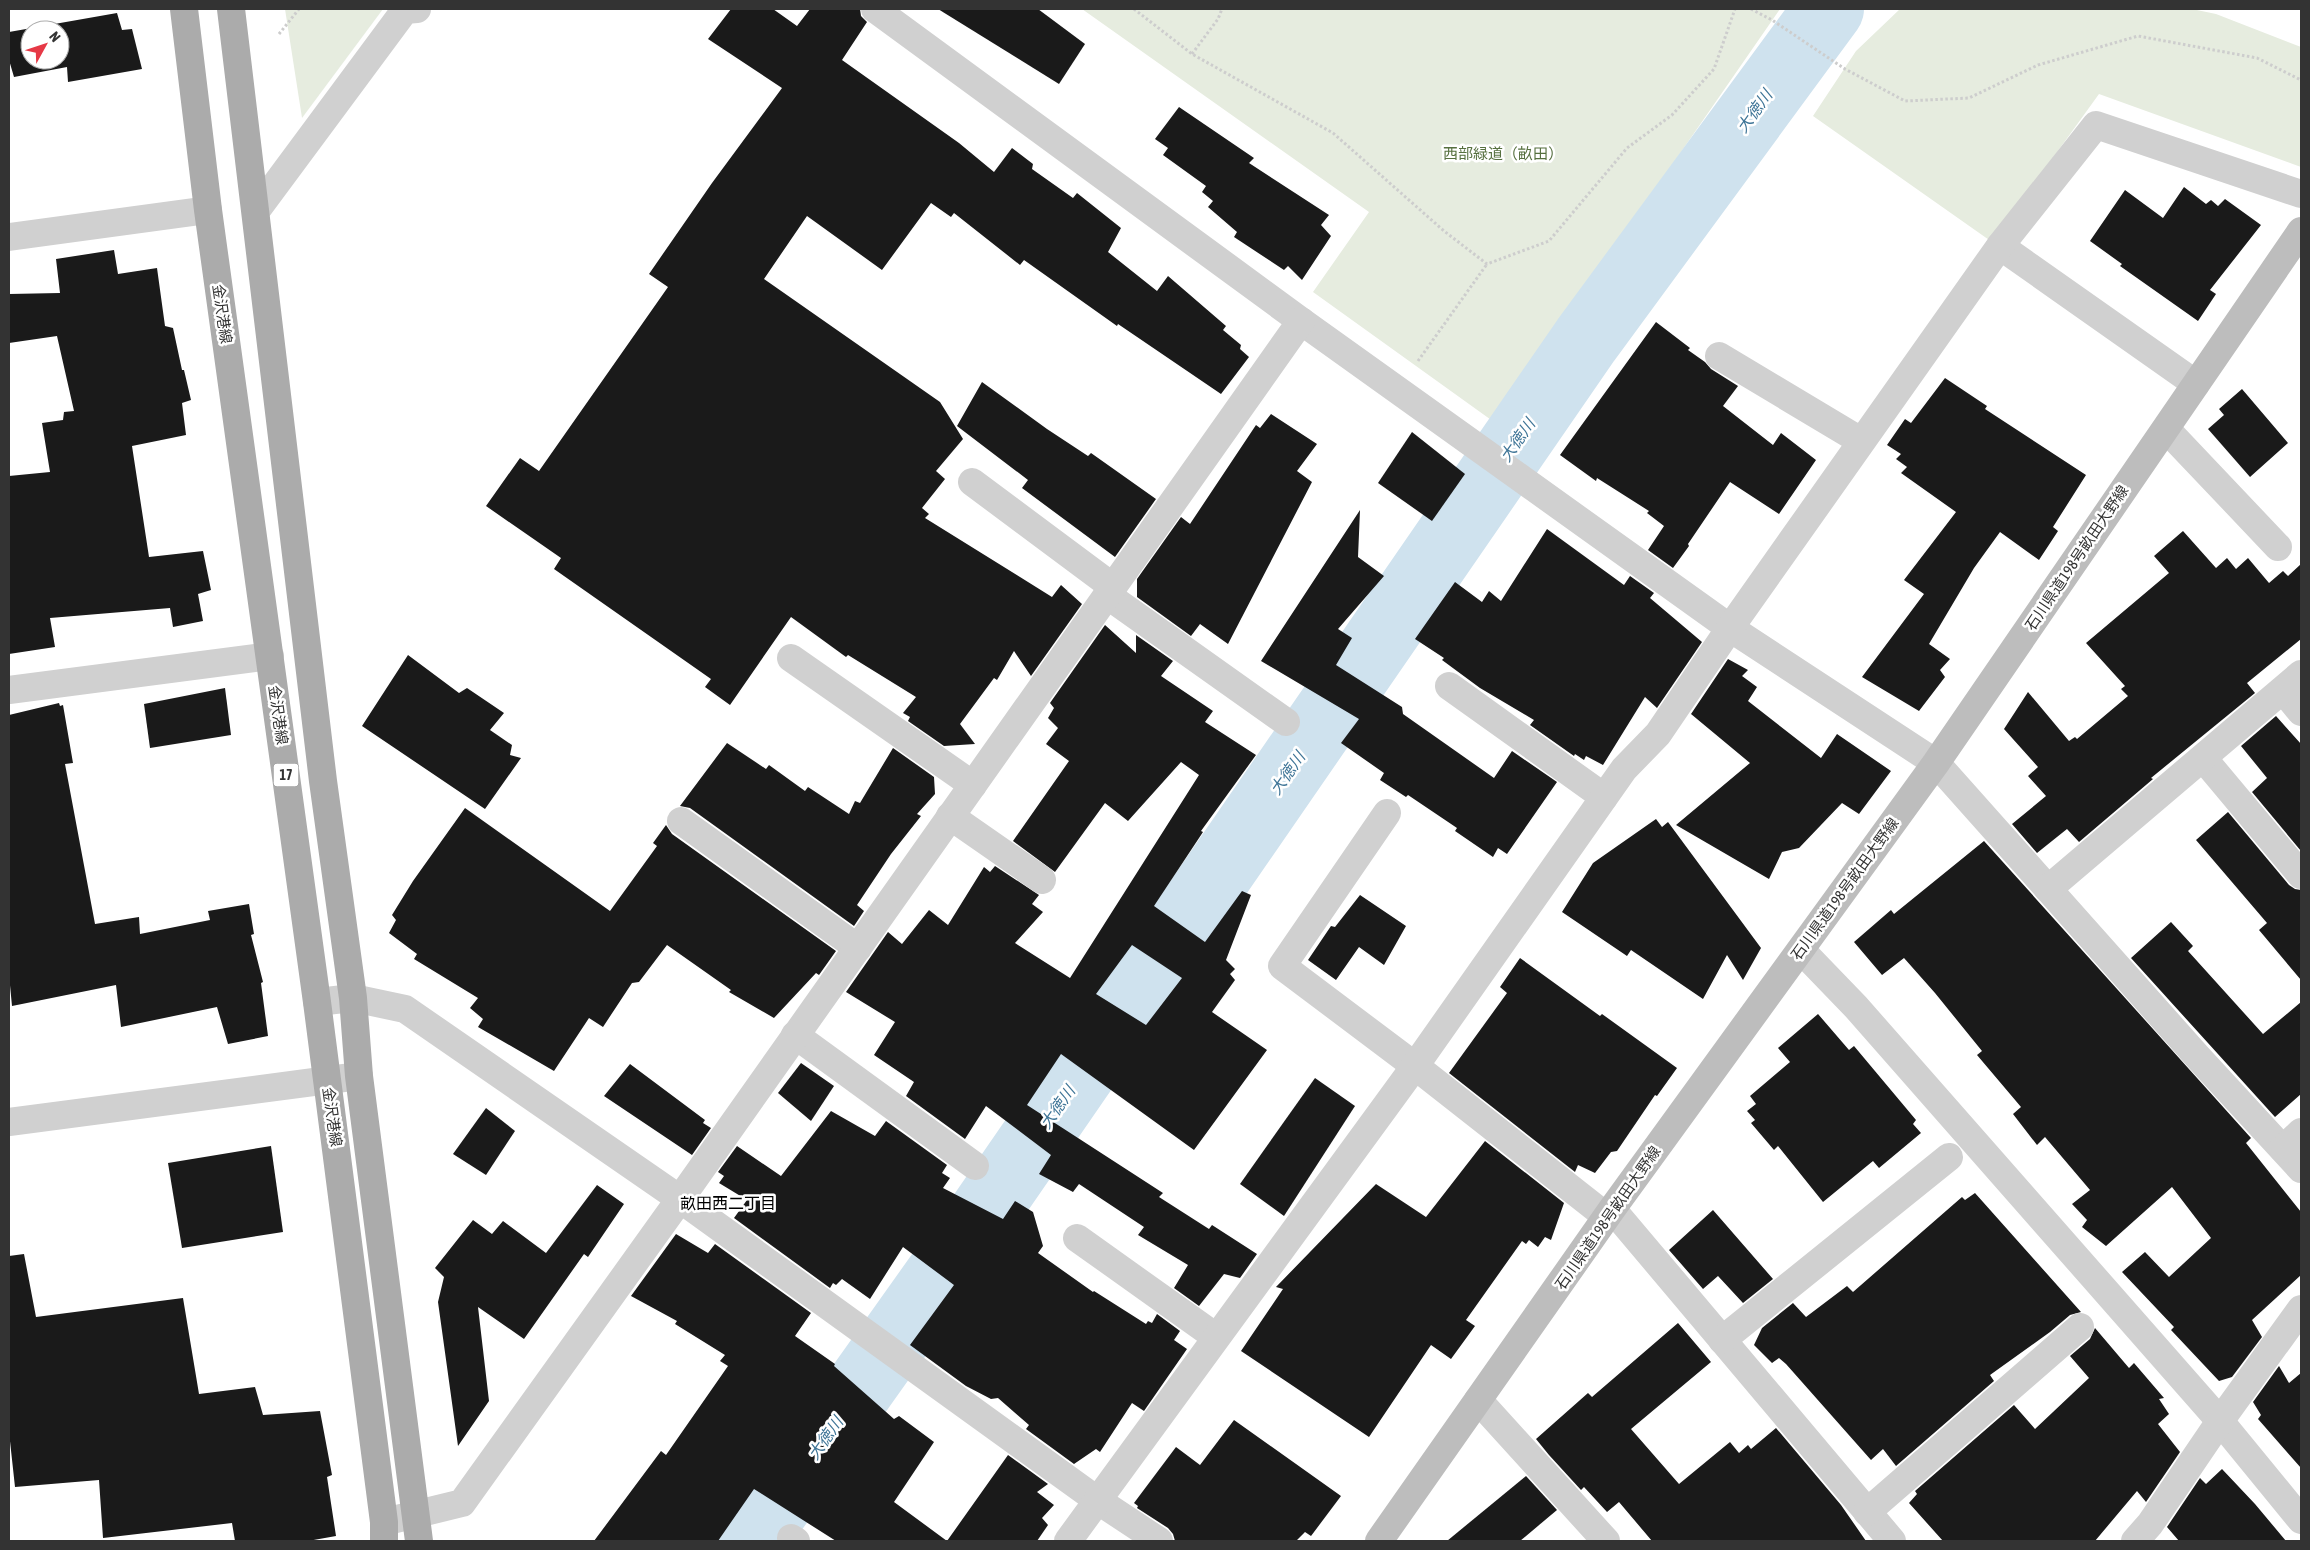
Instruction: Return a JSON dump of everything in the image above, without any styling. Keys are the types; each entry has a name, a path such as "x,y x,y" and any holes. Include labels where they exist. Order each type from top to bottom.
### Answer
{"main road":[{"name":"金沢港線","path":"184,9 208,210 317,1002 384,1532"},
{"path":"231,9 323,781 353,998 359,1076 417,1528"},
{"name":"石川県道198号畝田大野線","path":"1379,1541 1610,1213 1936,763 2301,231"}],"street":[{"path":"256,211 405,10 417,9"},
{"path":"876,9 1301,321 1399,389 1730,628 1936,763 2196,1055 2292,1141 2301,1169"},
{"path":"1068,1541 1415,1066 1624,769 1658,734 1861,441 2000,246 2096,125 2301,194"},
{"path":"9,237 208,210"},
{"path":"2000,246 2196,384"},
{"path":"384,1532 417,1528 462,1503 680,1199 1301,321"},
{"path":"1719,356 1861,441"},
{"path":"2166,429 2278,547"},
{"path":"972,482 1110,591 1286,722"},
{"path":"9,690 270,656"},
{"path":"791,658 973,785"},
{"path":"2048,889 2292,682 2301,712"},
{"path":"1449,686 1604,797"},
{"path":"2203,758 2301,875"},
{"path":"1387,813 1282,966 1610,1213 1722,1340 1892,1541"},
{"path":"950,816 1042,880"},
{"path":"681,821 858,948"},
{"path":"1801,950 1856,1007 2220,1422 2301,1520"},
{"path":"317,1002 353,998 405,1009 680,1199 1097,1500 1159,1541"},
{"path":"796,1035 975,1166"},
{"path":"9,1122 359,1076"},
{"path":"1722,1340 1949,1157"},
{"path":"1077,1238 1216,1337"},
{"path":"2135,1541 2150,1524 2301,1309"},
{"path":"1867,1512 2080,1326"},
{"path":"1478,1400 1606,1541"}],"path":[{"path":"279,34 299,9"},
{"path":"1134,9 1192,54 1333,133 1444,231 1487,264"},
{"path":"1192,54 1218,18 1222,9"},
{"path":"1399,389 1487,264 1549,241 1627,148 1672,115 1714,69 1735,9"},
{"path":"1751,9 1772,20 1845,69 1905,101 1969,98 2038,65 2138,36 2257,58 2301,80"}],"green space":[{"path":"285,9 383,9 302,118 287,22"},
{"name":"西部緑道（畝田）","path":"1082,9 1780,9 1494,422 1313,292 1369,212"},
{"path":"1900,9 2192,9 2216,14 2301,47 2301,167 2099,94 1992,242 1813,116 1856,51"}],"building":[{"path":"731,9 773,9 797,26 810,9 860,9 861,16 867,22 842,60 959,143 994,172 1012,148 1033,164 1032,169 1073,198 1077,193 1121,228 1108,252 1157,291 1168,276 1226,326 1223,330 1241,345 1240,349 1249,357 1221,394 1118,324 1117,326 1024,260 1020,265 954,213 951,217 931,203 882,270 807,216 764,279 940,402 963,439 936,471 945,479 922,508 929,514 925,518 1052,597 1061,585 1082,604 1031,676 1014,651 997,680 994,678 960,724 975,744 944,746 908,721 910,717 903,713 916,697 848,655 846,657 791,617 730,705 705,687 711,679 554,569 561,558 486,506 520,458 539,471 668,287 649,274 712,183 782,88 708,39"},
{"path":"938,9 1038,9 1085,44 1059,84"},
{"path":"117,13 122,30 132,29 142,69 68,82 67,70 70,70 70,21"},
{"path":"20,30 20,70 51,70 14,77 9,60 9,32"},
{"path":"1179,107 1254,158 1249,163 1329,215 1321,225 1331,236 1302,280 1288,266 1284,270 1234,237 1237,232 1208,207 1213,201 1202,192 1206,186 1163,155 1168,148 1155,139"},
{"path":"2184,187 2206,204 2211,200 2218,206 2225,199 2261,225 2210,290 2216,294 2198,321 2120,266 2122,264 2090,241 2125,190 2163,218"},
{"path":"114,250 118,274 157,268 165,326 173,328 182,370 184,370 191,400 182,403 186,435 132,446 149,557 203,551 211,590 198,594 203,621 173,627 170,608 50,618 55,647 9,654 9,476 50,472 42,423 63,420 64,412 74,411 57,336 9,343 9,294 60,293 56,259"},
{"path":"1656,322 1690,348 1688,350 1705,362 1711,369 1738,386 1723,406 1773,445 1781,433 1816,460 1779,514 1730,482 1673,568 1648,550 1664,526 1647,513 1649,511 1597,478 1596,481 1560,455"},
{"path":"1945,378 1987,406 1985,409 2086,475 2053,527 2058,531 2039,560 2000,532 1974,568 1929,644 1950,659 1940,670 1945,677 1919,711 1862,677 1924,594 1904,580 1956,512 1901,473 1907,467 1896,459 1901,454 1887,445 1905,419 1911,423"},
{"path":"982,382 1047,429 1088,456 1091,453 1156,499 1115,557 1022,488 1028,480 957,426"},
{"path":"2242,389 2288,443 2250,477 2208,429 2224,415 2219,409"},
{"path":"1271,414 1317,444 1297,471 1312,482 1228,644 1200,624 1191,636 1137,597 1137,579 1181,517 1190,524 1256,425 1260,428"},
{"path":"1412,432 1465,474 1432,521 1378,483"},
{"path":"1360,510 1358,557 1384,576 1338,629 1352,638 1336,665 1402,707 1403,714 1494,778 1512,751 1557,782 1507,854 1498,848 1493,857 1455,831 1457,828 1408,795 1406,797 1380,780 1384,773 1341,743 1359,719 1261,661"},
{"path":"1547,529 1624,585 1630,576 1654,593 1650,598 1702,642 1657,708 1645,697 1603,765 1586,756 1584,760 1575,754 1574,756 1530,725 1534,720 1480,688 1442,660 1444,658 1415,639 1455,582 1482,602 1489,591 1501,601"},
{"path":"2183,531 2216,568 2227,558 2236,569 2248,558 2269,583 2283,571 2288,576 2301,564 2301,639 2247,683 2255,693 2151,778 2153,779 2079,842 2067,829 2037,853 2012,824 2046,796 2028,776 2038,767 2004,729 2028,692 2069,741 2075,737 2077,739 2128,696 2121,689 2125,686 2086,643 2169,573 2154,556"},
{"path":"1105,625 1136,653 1136,635 1173,661 1161,676 1213,711 1205,722 1256,755 1201,831 1203,832 1154,906 1205,942 1242,891 1251,895 1226,960 1235,969 1230,974 1235,980 1212,1012 1267,1050 1194,1150 1061,1054 1027,1105 1163,1193 1159,1197 1209,1229 1212,1225 1257,1254 1240,1278 1224,1274 1199,1306 1174,1288 1188,1265 1138,1235 1144,1227 1079,1184 1073,1192 1039,1174 1051,1155 986,1106 965,1139 906,1096 914,1082 874,1055 895,1022 846,992 888,932 902,944 929,910 948,925 984,867 990,872 995,866 1039,895 1032,904 1043,912 1015,943 1070,978 1199,775 1181,762 1128,821 1105,803 1055,872 1013,841 1069,761 1046,744 1058,728 1048,718 1054,708 1050,703","holes":["1132,945 1182,978 1146,1025 1096,994"]},
{"path":"408,655 459,693 467,688 504,713 490,730 512,745 510,755 521,758 485,809 362,726"},
{"path":"1728,659 1748,670 1742,676 1757,687 1748,701 1821,758 1837,734 1891,771 1859,814 1842,803 1799,848 1782,852 1769,879 1676,825 1750,763 1691,714"},
{"path":"225,688 231,735 150,748 144,704"},
{"path":"59,703 60,706 63,705 73,763 65,764 95,924 139,917 140,934 210,920 208,911 249,904 254,934 251,935 263,982 261,983 268,1036 228,1044 217,1007 121,1027 116,985 12,1006 9,975 9,715"},
{"path":"2276,716 2301,744 2301,851 2252,792 2267,778 2241,746"},
{"path":"727,743 766,769 769,765 805,791 808,787 849,814 855,801 860,803 893,748 934,777 935,794 917,814 921,816 891,854 857,905 864,911 854,926 690,808 680,806"},
{"path":"465,808 610,911 657,846 653,843 666,825 672,834 836,951 819,975 816,973 774,1018 729,992 731,990 667,945 639,982 632,983 603,1027 589,1018 554,1071 478,1027 483,1019 470,1008 478,998 414,959 417,954 389,933 396,920 392,915 413,881"},
{"path":"2228,812 2289,885 2301,890 2301,980 2259,930 2267,923 2196,840"},
{"path":"1656,819 1662,827 1668,822 1761,948 1743,980 1727,955 1703,999 1631,950 1627,956 1562,912 1593,863"},
{"path":"1984,841 2251,1138 2246,1143 2301,1212 2301,1275 2252,1320 2262,1337 2232,1377 2219,1381 2171,1330 2174,1327 2122,1272 2145,1252 2169,1277 2211,1238 2172,1187 2106,1246 2082,1227 2087,1220 2072,1204 2090,1190 2045,1137 2037,1145 2013,1114 2021,1107 1977,1055 1982,1051 1935,993 1904,958 1882,975 1854,942 1891,910 1894,914"},
{"path":"1360,895 1406,926 1384,965 1359,947 1336,980 1308,960 1331,926 1335,927"},
{"path":"2171,922 2193,946 2188,951 2263,1034 2301,1002 2301,1094 2275,1117 2131,958"},
{"path":"1520,958 1600,1016 1602,1014 1677,1068 1657,1096 1655,1095 1617,1151 1611,1152 1595,1173 1578,1165 1575,1172 1449,1073 1507,993 1500,987"},
{"path":"1818,1014 1849,1050 1854,1046 1916,1120 1913,1124 1921,1133 1879,1168 1873,1161 1823,1202 1778,1146 1774,1150 1751,1123 1755,1120 1747,1111 1756,1104 1750,1096 1790,1062 1778,1048"},
{"path":"801,1063 834,1086 811,1121 778,1093"},
{"path":"630,1064 705,1120 703,1123 711,1128 692,1155 604,1096"},
{"path":"1315,1078 1355,1106 1284,1216 1240,1184"},
{"path":"486,1108 515,1131 486,1175 453,1154"},
{"path":"831,1111 875,1136 886,1121 947,1165 942,1173 950,1178 943,1188 1003,1219 1015,1201 1033,1212 1043,1246 1038,1253 1093,1292 1146,1324 1148,1321 1152,1323 1157,1314 1180,1331 1174,1340 1187,1349 1144,1411 1132,1403 1100,1452 1096,1449 1074,1464 1026,1429 1029,1425 998,1398 991,1399 966,1386 910,1345 954,1285 903,1247 870,1299 842,1279 836,1285 833,1283 830,1288 734,1218 747,1200 719,1183 724,1176 718,1172 737,1146 781,1176"},
{"path":"1485,1141 1564,1203 1551,1240 1545,1237 1538,1247 1529,1240 1526,1244 1522,1241 1466,1320 1475,1326 1451,1359 1431,1345 1369,1437 1241,1351 1283,1289 1276,1287 1376,1184 1426,1217"},
{"path":"271,1146 283,1232 182,1248 168,1163"},
{"path":"597,1185 624,1204 588,1257 584,1254 524,1339 478,1307 489,1401 458,1446 438,1302 444,1277 435,1268 473,1220 492,1234 503,1221 546,1253"},
{"path":"1975,1193 2081,1312 2070,1315 2050,1332 1990,1375 1994,1381 1896,1466 1883,1449 1871,1460 1786,1364 1779,1358 1772,1363 1754,1345 1762,1328 1793,1303 1806,1317 1847,1286 1853,1292 1962,1197 1965,1200"},
{"path":"1713,1210 1773,1279 1743,1303 1718,1276 1703,1289 1669,1250"},
{"path":"676,1234 708,1253 715,1244 811,1313 795,1336 835,1364 834,1366 894,1419 899,1416 934,1442 894,1502 947,1541 836,1541 754,1489 718,1541 594,1541 661,1451 666,1455 728,1366 720,1361 725,1355 675,1324 677,1321 631,1296"},
{"path":"24,1254 36,1317 183,1298 199,1394 255,1387 263,1415 320,1411 332,1475 327,1477 336,1536 308,1541 235,1541 232,1523 103,1538 99,1480 15,1487 9,1432 9,1256"},
{"path":"1678,1323 1711,1362 1631,1429 1679,1484 1730,1442 1739,1453 1748,1445 1751,1449 1776,1428 1841,1505 1866,1541 1652,1541 1619,1502 1607,1512 1584,1487 1581,1490 1549,1455 1536,1439 1588,1393 1592,1397"},
{"path":"2095,1328 2129,1368 2134,1363 2164,1398 2159,1399 2169,1414 2158,1424 2180,1452 2146,1502 2137,1491 2095,1541 1943,1541 1909,1503 1917,1494 1915,1491 2014,1405 2035,1429 2089,1378 2070,1356 2090,1339"},
{"path":"2279,1366 2289,1383 2301,1373 2301,1468 2258,1419 2261,1415 2253,1402"},
{"path":"1234,1420 1341,1496 1311,1536 1305,1532 1296,1541 1175,1541 1173,1534 1168,1528 1137,1508 1138,1506 1134,1503 1176,1447 1200,1465"},
{"path":"1008,1455 1048,1484 1037,1492 1054,1505 1042,1518 1048,1525 1037,1541 947,1541"},
{"path":"2222,1469 2286,1541 2179,1541 2167,1527 2200,1478 2206,1484"},
{"path":"1526,1476 1557,1510 1520,1541 1447,1541"}],"waterway":[{"name":"大徳川","path":"751,1541 970,1233 1586,340 1829,9"}],"district":[{"name":"畝田西二丁目","path":"728,1203"}]}
